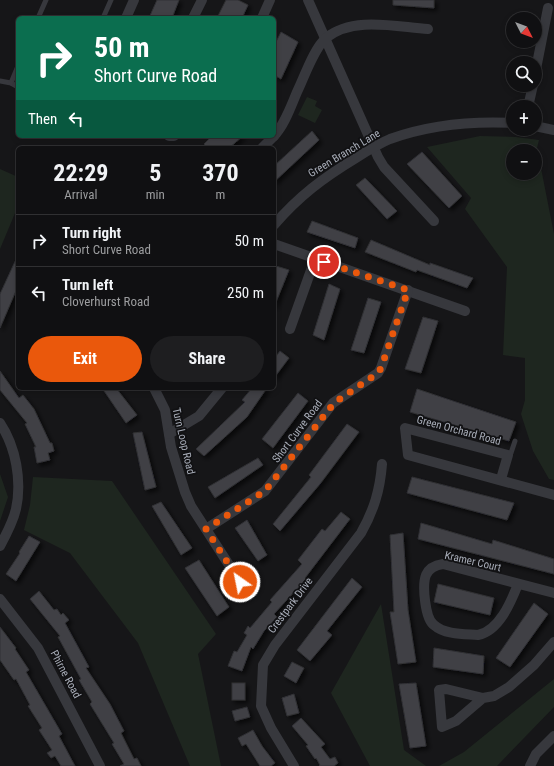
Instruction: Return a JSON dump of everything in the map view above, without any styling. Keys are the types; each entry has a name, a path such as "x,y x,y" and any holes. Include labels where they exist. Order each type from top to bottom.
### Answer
{"street":[{"path":"127,16 134,0"},
{"path":"195,16 202,0"},
{"path":"263,16 270,0"},
{"path":"308,0 326,38 373,148 384,167 434,221"},
{"path":"539,56 548,8"},
{"path":"276,133 285,118 316,54 326,38 345,28 365,25 428,29"},
{"name":"Green Branch Lane","path":"276,223 307,190 373,148 391,139 460,123 506,123"},
{"path":"542,127 554,130"},
{"path":"264,146 272,138"},
{"path":"276,245 465,311"},
{"path":"290,329 315,259"},
{"name":"Short Curve Road","path":"206,529 265,491 334,403 378,373 408,290"},
{"name":"Turn Loop Road","path":"155,390 165,410 174,460 185,492 206,529 240,582"},
{"path":"169,434 198,416 220,390"},
{"path":"0,423 10,445 18,481 16,510 0,546"},
{"name":"Green Orchard Road","path":"500,479 508,455 405,428 408,455 554,495"},
{"name":"Crestpark Drive","path":"294,766 271,728 261,706 263,665 275,645 361,533 370,516 381,487 382,464"},
{"name":"Kramer Court","path":"518,584 512,598 498,622 484,634 478,636 439,629 432,624 426,613 425,579 429,570 443,564 554,592"},
{"name":"Phirne Road","path":"0,599 38,648 100,766"},
{"path":"482,698 456,720 442,727 439,690 446,689 482,698 494,696 509,687 534,665 554,642"},
{"path":"530,766 536,754 554,736"}],"lane":[{"path":"39,16 46,0"},
{"path":"104,16 111,0"},
{"path":"11,82 16,71"},
{"path":"0,81 11,82 16,86"},
{"path":"508,455 511,453 515,441"}],"shaded area":[{"path":"307,97 317,101 315,106 322,110 315,123 298,115"},
{"path":"480,136 516,137 539,140 538,144 506,144 506,180 542,180 542,173 554,234 554,480 549,479 533,451 521,414 525,400 525,358 503,355 507,267 465,209 471,198 427,147"},
{"path":"0,169 16,176 16,211 0,249"},
{"path":"0,474 8,497 0,521"},
{"path":"33,477 112,481 216,634 198,654 221,766 190,766 138,643 70,553 24,530 30,505"},
{"path":"381,604 404,750 426,766 370,766 331,693"},
{"path":"554,679 554,707 497,766 439,766 464,752"}],"building":[{"path":"157,0 179,0 173,16 150,16"},
{"path":"226,0 238,0 248,5 243,16 218,16"},
{"path":"393,0 434,0 434,8 393,5"},
{"path":"281,32 298,42 281,79 276,76 276,42"},
{"path":"312,131 319,140 276,180 276,164"},
{"path":"210,138 241,138 231,146 206,146 204,144"},
{"path":"422,152 462,196 449,208 407,164"},
{"path":"365,178 397,211 387,219 356,185"},
{"path":"312,221 358,238 355,248 307,232"},
{"path":"371,240 430,265 430,263 473,278 467,288 417,270 416,272 365,252"},
{"path":"16,259 16,291 0,328 0,294"},
{"path":"276,266 289,270 276,302"},
{"path":"329,284 340,289 324,340 313,335"},
{"path":"368,298 381,302 364,353 351,350"},
{"path":"423,317 438,321 421,373 405,369"},
{"path":"280,351 289,358 276,375 276,356"},
{"path":"0,371 19,398 23,395 34,409 50,443 52,443 54,451 48,453 50,460 37,463 34,447 36,447 25,424 27,423 0,390"},
{"path":"417,389 516,422 509,441 410,412"},
{"path":"103,390 118,390 137,415 126,423"},
{"path":"250,390 266,390 247,417 204,456 196,449 245,402 242,400"},
{"path":"298,393 308,401 273,448 262,439"},
{"path":"347,424 359,432 320,484 280,531 273,524 311,477 309,475"},
{"path":"142,432 156,487 145,490 133,433"},
{"path":"258,458 263,465 215,498 208,487"},
{"path":"412,477 514,503 507,520 407,493"},
{"path":"161,502 192,548 181,555 152,506"},
{"path":"341,512 350,519 305,578 306,579 274,614 277,617 264,631 253,649 251,647 242,671 228,666 234,651 237,652 247,635 244,633 248,626 250,628 272,602 270,600 302,564 298,560 322,529 325,531"},
{"path":"247,520 267,555 258,561 235,528"},
{"path":"421,523 492,544 493,540 554,559 554,574 418,539"},
{"path":"403,533 408,610 416,662 398,664 390,612 394,612 390,535"},
{"path":"29,536 40,542 16,581 6,574"},
{"path":"199,560 229,607 217,616 185,568"},
{"path":"352,578 362,587 327,631 332,635 310,661 297,650"},
{"path":"438,584 494,598 490,615 434,602"},
{"path":"39,591 54,610 57,609 61,615 63,613 69,620 65,623 89,667 86,668 110,704 124,731 121,733 134,759 137,758 141,766 120,766 124,764 112,744 114,743 90,704 92,702 79,680 81,679 58,637 60,636 30,599"},
{"path":"534,603 548,614 510,667 496,658"},
{"path":"0,627 16,648 15,649 29,670 26,672 62,734 59,736 75,766 61,766 55,756 51,758 47,753 52,750 39,730 42,728 28,706 30,705 16,679 14,680 0,660"},
{"path":"434,648 484,656 483,674 433,667"},
{"path":"292,662 304,668 296,683 284,676"},
{"path":"232,683 245,683 245,700 232,700"},
{"path":"416,683 426,746 410,748 399,684"},
{"path":"294,694 299,713 287,716 282,698"},
{"path":"247,707 250,717 235,721 232,711"},
{"path":"301,718 325,744 321,747 330,759 335,757 338,763 334,766 319,766 320,765 316,758 315,759 306,746 308,745 292,726"},
{"path":"253,730 262,746 275,763 271,766 260,766 246,744 242,746 238,738"}],"route":[{"path":"240,582 206,529 265,491 273,483 334,403 378,373 408,290 324,262"}]}
